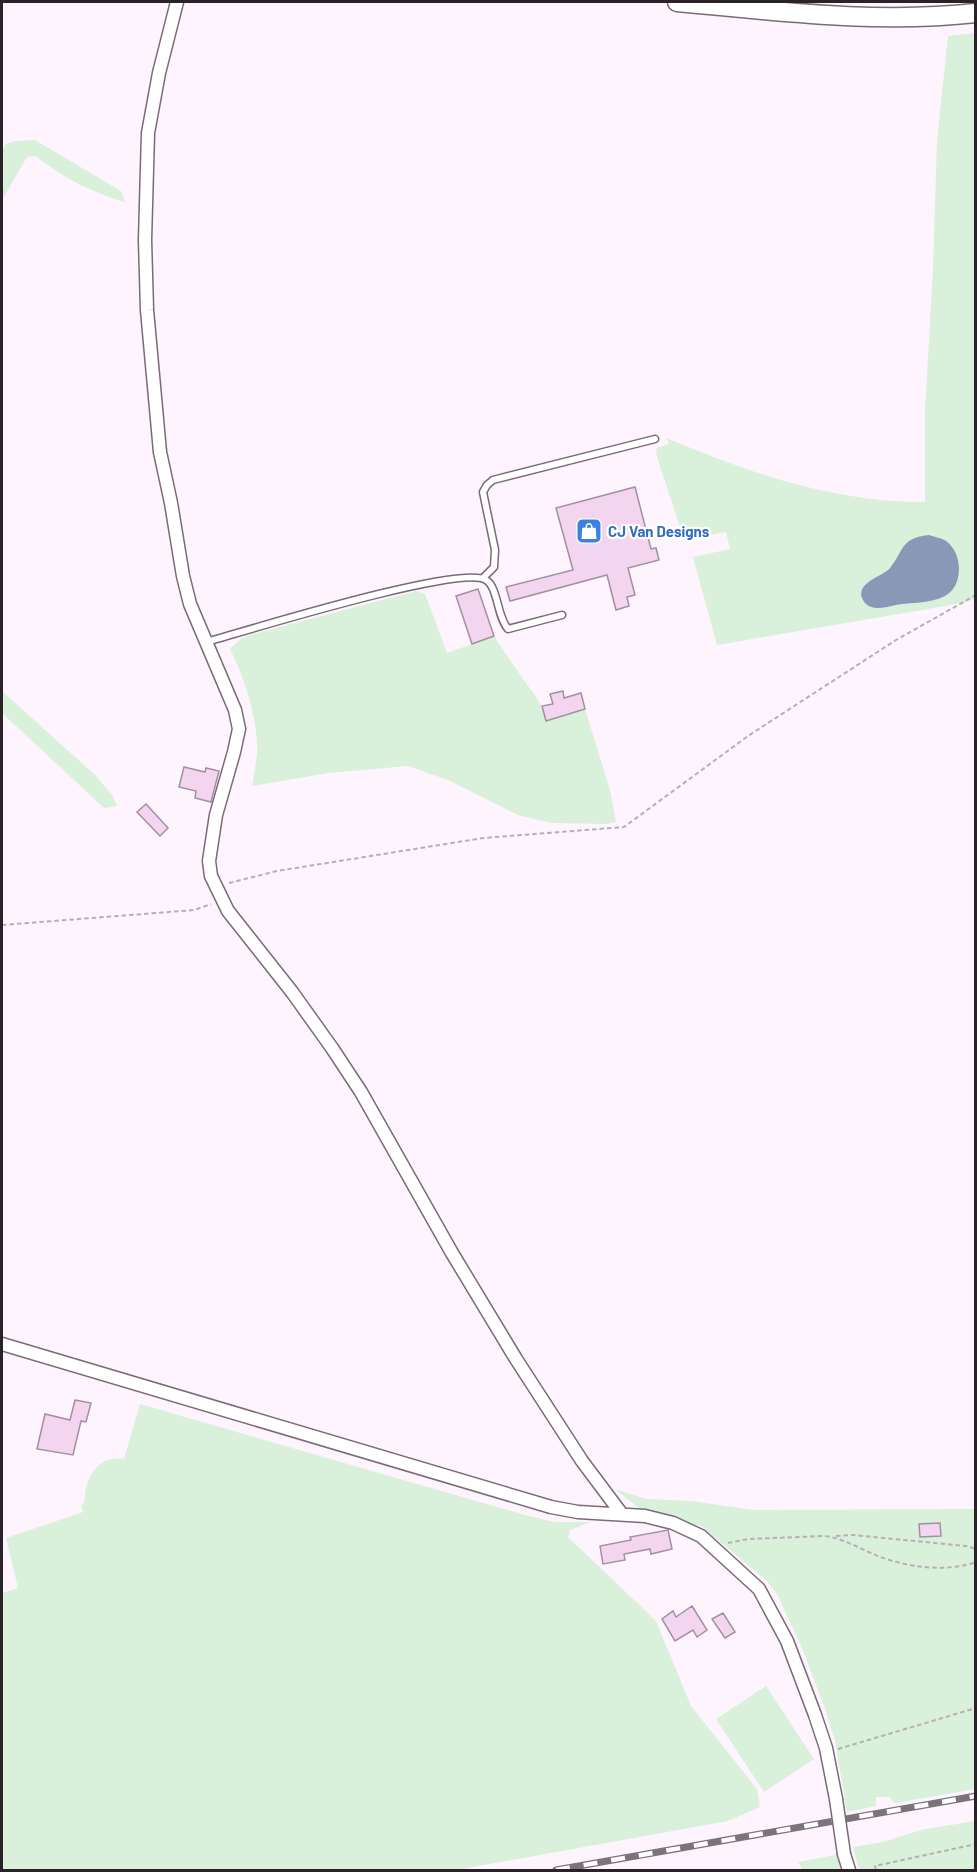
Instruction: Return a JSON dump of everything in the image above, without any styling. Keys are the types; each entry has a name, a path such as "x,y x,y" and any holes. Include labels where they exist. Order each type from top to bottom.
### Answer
{"main road":[{"path":"677,2 849,16 906,17 975,12"}],"street":[{"path":"177,2 157,84 148,133 145,240 147,310 160,452 183,576 190,604 235,710 239,729 216,815 209,861 211,876 234,919 332,1048 361,1092 452,1253 516,1359 582,1461 621,1513"},
{"path":"2,1344 551,1507 588,1513 645,1516 673,1523 701,1536 759,1589 787,1641 805,1686 827,1753 844,1854 849,1870"}],"lane":[{"path":"483,578 494,567 495,550 484,505 483,492 487,484 493,480 655,439"},
{"path":"206,642 423,583 450,578 483,578 491,583 503,623 508,629 561,615"}],"path":[{"path":"215,886 277,871 483,838 624,827 748,735 896,640 975,595"},
{"path":"2,925 194,910 222,900"},
{"path":"714,1548 748,1539 831,1537 853,1534 966,1546 975,1549"},
{"path":"831,1537 877,1556 909,1565 935,1568 963,1566 975,1562"},
{"path":"827,1753 975,1708"},
{"path":"876,1870 875,1866 975,1844"}],"green space":[{"path":"975,33 975,599 963,603 717,645 693,557 730,549 726,532 684,539 656,454 657,448 669,444 667,438 729,463 793,484 859,497 925,502 925,411 937,141 948,36","holes":["889,569 922,603 898,604 881,608 861,592 865,585"]},
{"path":"35,140 121,191 125,202 78,184 36,156 27,157 2,200 2,151 6,144"},
{"path":"416,591 425,594 447,653 494,636 536,697 546,721 585,709 610,790 616,822 607,824 551,823 518,815 448,780 408,766 328,773 252,786 257,753 253,713 241,673 230,649 242,638 257,633"},
{"path":"2,691 95,775 112,795 117,806 104,808 2,713"},
{"path":"140,1404 521,1514 554,1522 591,1522 570,1530 568,1537 656,1621 691,1706 757,1789 760,1807 728,1821 456,1870 2,1870 2,1593 18,1588 6,1538 83,1512 81,1506 93,1472 103,1462 116,1458 124,1459"},
{"path":"615,1489 646,1499 691,1501 754,1510 975,1509 975,1789 895,1803 889,1797 876,1797 876,1806 847,1812 835,1741 825,1709 802,1648 779,1598 767,1581 701,1526 646,1514"},
{"path":"766,1686 814,1759 764,1792 716,1719"},
{"path":"975,1821 975,1870 859,1870 853,1847 883,1842 921,1830"},
{"path":"841,1854 844,1870 803,1870 798,1862"}],"water":[{"path":"929,535 946,541 956,553 958,577 951,591 939,599 927,602 878,608 866,604 861,594 865,585 890,568 908,542"}],"building":[{"path":"635,487 651,549 656,548 659,560 628,568 635,595 627,597 629,606 616,610 607,575 510,601 506,587 573,570 556,508"},
{"path":"478,589 494,636 472,644 456,596"},
{"path":"563,691 564,698 581,693 585,709 546,721 542,706 553,704 550,694"},
{"path":"184,767 205,772 206,768 219,771 211,802 195,798 196,791 179,787"},
{"path":"146,804 168,828 160,836 137,812"},
{"path":"75,1400 91,1403 86,1422 81,1421 73,1455 37,1449 45,1414 70,1420"},
{"path":"940,1523 941,1536 920,1537 919,1524"},
{"path":"668,1530 672,1549 651,1554 650,1549 624,1554 625,1560 603,1564 600,1546 631,1540 630,1537"},
{"path":"692,1606 707,1630 697,1637 693,1630 675,1641 662,1619 673,1611 676,1617"},
{"path":"723,1613 735,1632 725,1638 712,1619"}],"railway":[{"path":"556,1870 976,1796"}],"place":[{"name":"CJ Van Designs","path":"589,531"}]}
